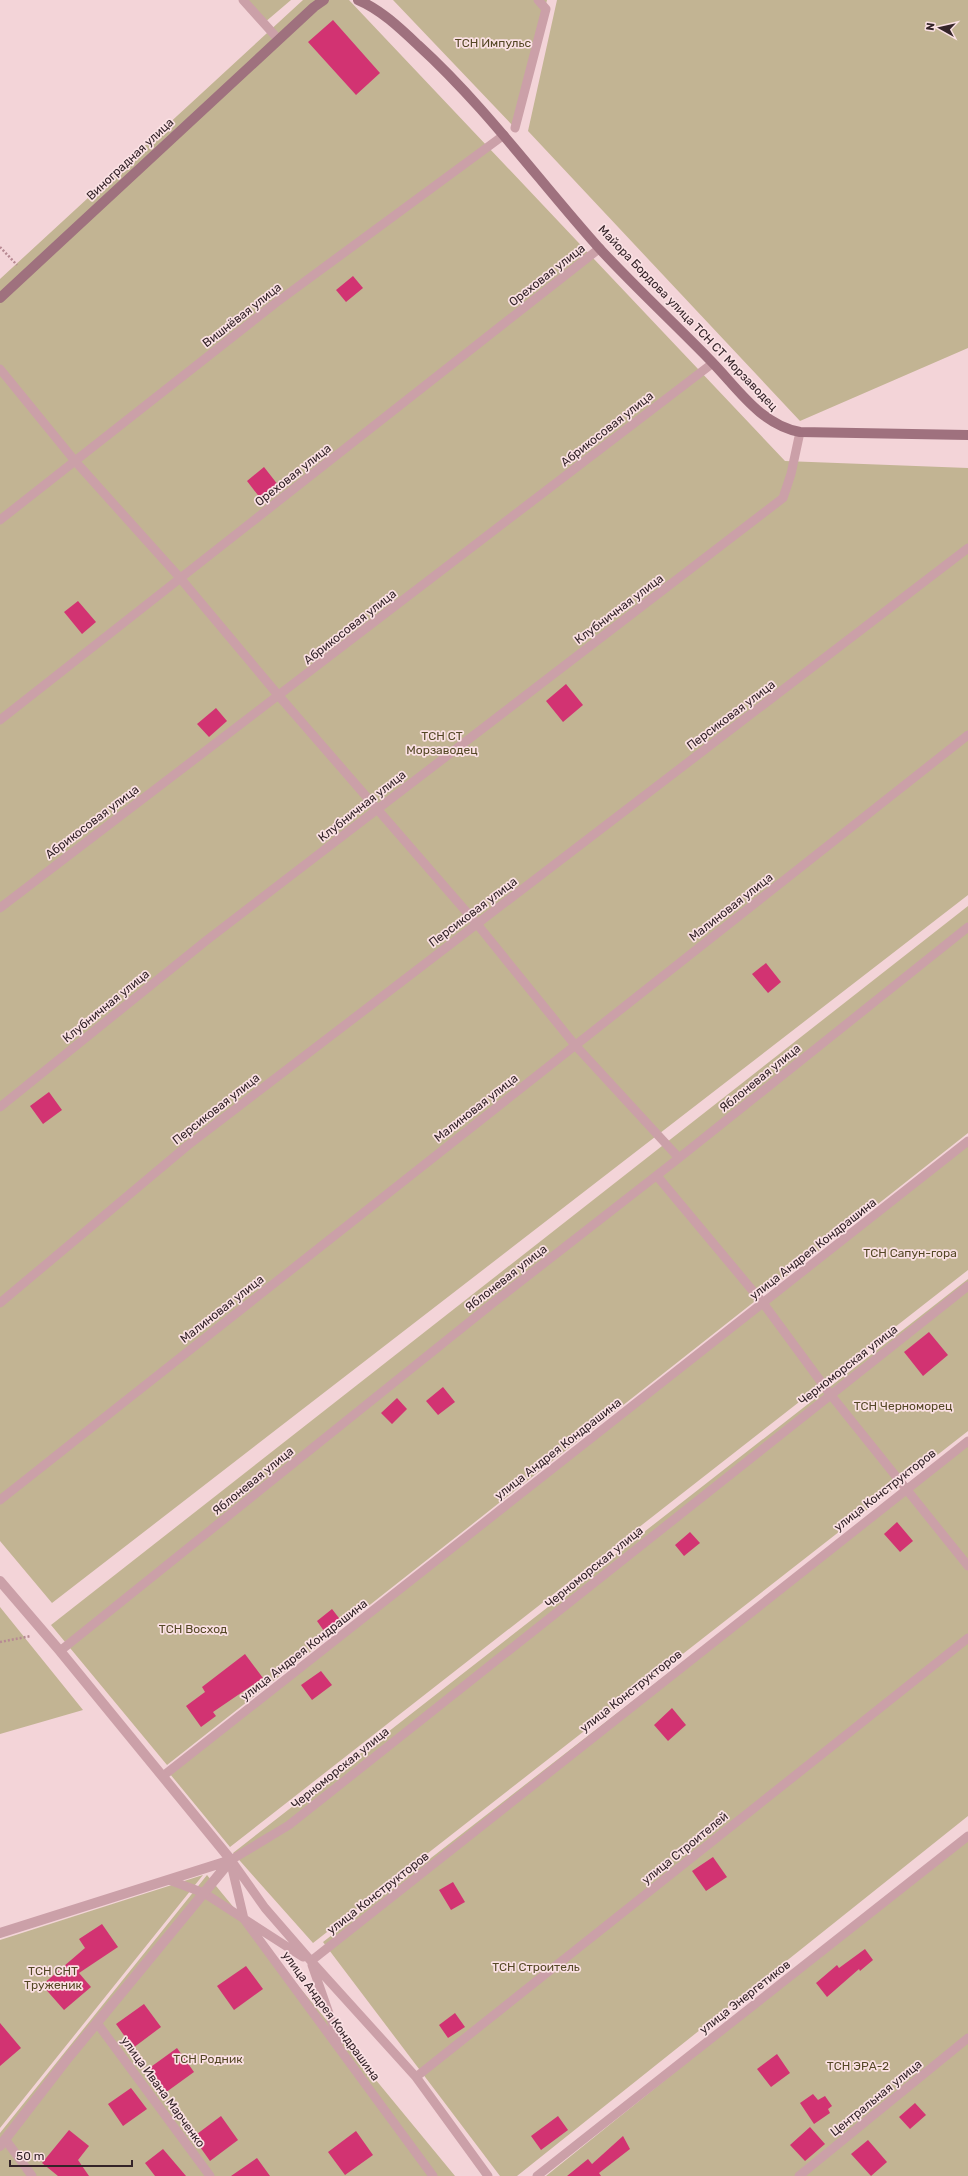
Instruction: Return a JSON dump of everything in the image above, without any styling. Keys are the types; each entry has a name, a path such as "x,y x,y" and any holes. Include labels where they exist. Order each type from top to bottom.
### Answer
{"street":[{"name":"Виноградная улица","path":"0,298 314,7 324,0"},
{"name":"Майора Бордова улица ТСН СТ Морзаводец","path":"358,0 373,8 438,63 504,136 600,248 713,363 753,407 773,423 786,429 800,432 968,435"},
{"path":"0,1581 60,1651 231,1860"},
{"path":"0,1933 231,1860"},
{"path":"3,2142 97,2023 231,1860"}],"lane":[{"path":"243,0 279,40"},
{"path":"515,128 546,9 538,0"},
{"name":"Вишнёвая улица","path":"0,520 277,302 504,136"},
{"name":"Ореховая улица","path":"0,720 600,248"},
{"name":"Абрикосовая улица","path":"0,908 713,363"},
{"path":"0,369 75,461 181,579 279,696 477,924 575,1045 679,1158"},
{"name":"Клубничная улица","path":"0,1107 207,940 783,498 791,474 800,432"},
{"name":"Персиковая улица","path":"0,1303 187,1146 968,548"},
{"name":"Малиновая улица","path":"0,1500 968,735"},
{"name":"Яблоневая улица","path":"60,1651 493,1303 657,1176 968,927"},
{"name":"улица Андрея Кондрашина","path":"163,1776 968,1141"},
{"path":"657,1176 763,1303 830,1394 968,1566"},
{"name":"Черноморская улица","path":"231,1860 289,1825 830,1394 968,1286"},
{"name":"улица Конструкторов","path":"311,1961 906,1488 968,1441"},
{"name":"улица Строителей","path":"416,2077 968,1638"},
{"name":"улица Энергетиков","path":"536,2176 968,1836"},
{"path":"231,1860 266,1908 311,1961 416,2077 488,2176"},
{"name":"улица Андрея Кондрашина","path":"231,1860 244,1919 433,2176"},
{"path":"169,1880 204,1893 311,1961 342,2051"},
{"name":"улица Ивана Марченко","path":"97,2023 210,2176"},
{"name":"Центральная улица","path":"799,2176 968,2038"},
{"path":"3,2142 32,2176"}],"path":[{"path":"0,247 26,274"},
{"path":"0,1642 45,1634"}],"green space":[{"path":"243,0 291,0 264,23"},
{"name":"ТСН СТ Морзаводец","path":"303,0 349,0 785,461 968,468 968,895 52,1603 0,1541 0,279"},
{"name":"ТСН Импульс","path":"393,0 547,0 515,128"},
{"path":"557,0 968,0 968,348 800,421 528,131"},
{"name":"ТСН Восход","path":"968,906 968,1133 167,1765 51,1625"},
{"name":"ТСН Сапун-гора","path":"968,1145 968,1270 230,1847 170,1774"},
{"name":"ТСН Черноморец","path":"968,1279 968,1431 313,1943 233,1853"},
{"name":"ТСН Строитель","path":"968,1440 968,1816 517,2176 500,2176 323,1942"},
{"path":"0,1607 83,1710 0,1734"},
{"name":"ТСН ЭРА-2","path":"968,1836 968,2176 546,2176"},
{"name":"ТСН СНТ Труженик","path":"203,1875 0,2128 0,1940"},
{"name":"ТСН Родник","path":"207,1875 455,2176 0,2176 0,2133"}],"building":[{"path":"333,20 380,73 356,95 308,42"},
{"path":"353,276 363,288 346,302 336,290"},
{"path":"264,467 282,490 264,503 247,481"},
{"path":"78,601 96,622 82,634 64,612"},
{"path":"566,684 583,705 563,722 546,701"},
{"path":"216,708 227,721 209,737 197,724"},
{"path":"766,963 781,982 768,993 752,974"},
{"path":"49,1092 62,1110 43,1124 30,1106"},
{"path":"929,1332 948,1355 923,1376 904,1352"},
{"path":"443,1387 455,1402 438,1415 426,1401"},
{"path":"397,1398 407,1409 392,1424 381,1413"},
{"path":"897,1522 913,1541 900,1552 884,1534"},
{"path":"690,1532 700,1543 684,1556 675,1545"},
{"path":"332,1609 342,1622 326,1634 317,1621"},
{"path":"245,1654 263,1678 213,1712 216,1716 201,1727 186,1706 205,1692 202,1687"},
{"path":"321,1671 332,1685 312,1700 301,1685"},
{"path":"672,1708 686,1725 668,1741 654,1725"},
{"path":"713,1857 727,1877 706,1891 692,1871"},
{"path":"453,1882 465,1902 451,1910 439,1890"},
{"path":"102,1924 118,1947 79,1973 91,1987 64,2010 42,1985 85,1948 79,1939"},
{"path":"865,1949 873,1960 860,1971 859,1969 827,1997 816,1983 837,1965 839,1968"},
{"path":"246,1966 263,1989 234,2010 217,1986"},
{"path":"144,2004 161,2027 133,2048 116,2024"},
{"path":"455,2013 465,2027 448,2038 439,2025"},
{"path":"0,2023 21,2048 0,2066"},
{"path":"177,2048 194,2072 165,2093 148,2069"},
{"path":"777,2054 790,2073 771,2087 757,2069"},
{"path":"131,2088 147,2109 123,2126 108,2104"},
{"path":"813,2094 818,2100 825,2096 832,2106 828,2109 830,2113 814,2124 800,2103"},
{"path":"915,2103 926,2115 910,2129 899,2117"},
{"path":"221,2116 238,2140 210,2161 193,2137"},
{"path":"558,2116 568,2130 541,2150 531,2136"},
{"path":"810,2127 825,2144 805,2161 790,2145"},
{"path":"69,2130 89,2146 78,2160 89,2176 58,2176 42,2163"},
{"path":"356,2131 373,2155 345,2175 328,2152"},
{"path":"623,2136 630,2149 599,2173 601,2176 567,2176 588,2159 592,2164"},
{"path":"868,2140 887,2162 871,2176 851,2154"},
{"path":"163,2149 186,2176 155,2176 145,2163"},
{"path":"257,2158 270,2176 231,2176"}]}
